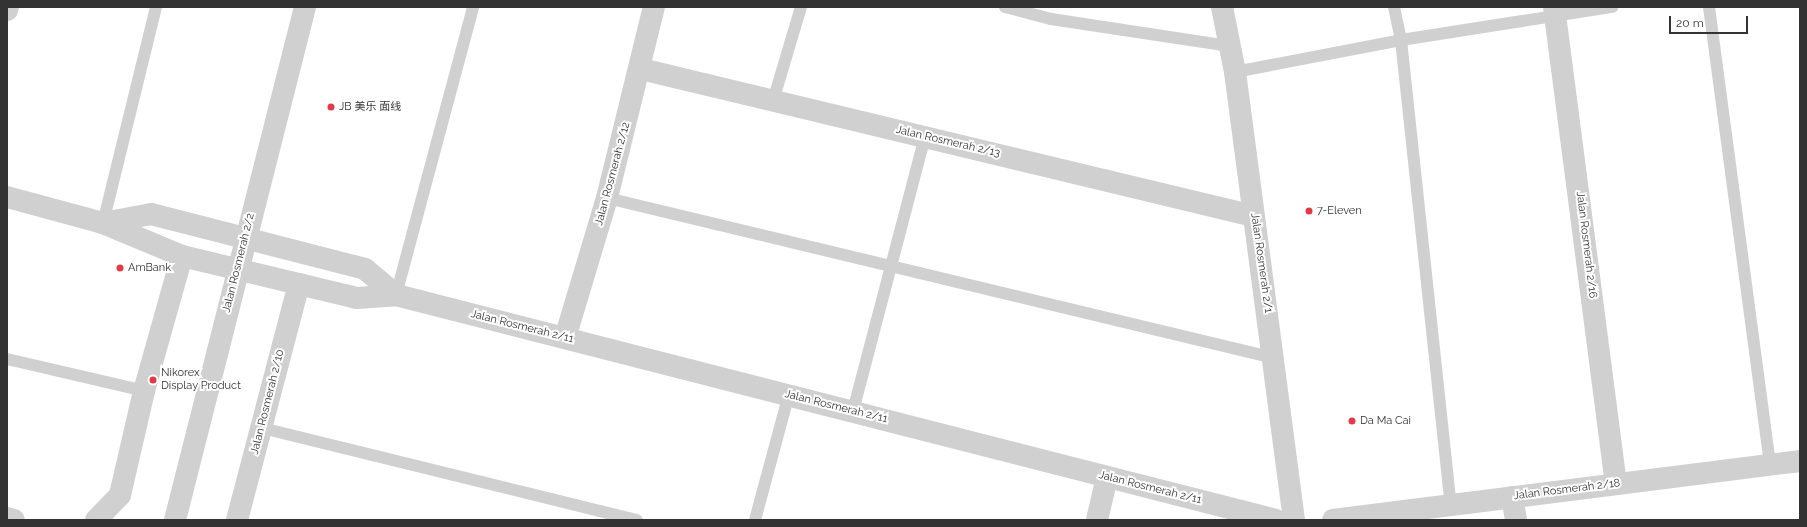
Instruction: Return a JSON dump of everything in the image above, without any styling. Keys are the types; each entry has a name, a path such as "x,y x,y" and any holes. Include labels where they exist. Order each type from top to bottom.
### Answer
{"street":[{"name":"Jalan Rosmerah 2/2","path":"175,520 237,267 305,7"},
{"name":"Jalan Rosmerah 2/12","path":"565,338 607,198 641,69 654,7"},
{"name":"Jalan Rosmerah 2/1","path":"1222,7 1235,72 1274,358 1294,520"},
{"name":"Jalan Rosmerah 2/16","path":"1555,12 1616,484"},
{"name":"Jalan Rosmerah 2/13","path":"641,69 1254,216"},
{"name":"Jalan Rosmerah 2/11","path":"7,197 103,222 182,256 237,267 357,298 396,295 789,394 1276,520"},
{"name":"Jalan Rosmerah 2/11","path":"103,222 151,214 365,269 396,295"},
{"path":"96,520 120,495 144,391 182,256"},
{"name":"Jalan Rosmerah 2/10","path":"237,520 299,284"},
{"name":"Jalan Rosmerah 2/18","path":"1333,520 1373,518 1451,505 1800,460"},
{"path":"1097,520 1107,477"},
{"path":"1512,497 1516,520"},
{"path":"7,518 14,520"}],"lane":[{"path":"103,222 156,7"},
{"path":"396,295 472,7"},
{"path":"773,101 801,7"},
{"path":"1005,7 1051,19 1230,46"},
{"path":"1394,7 1401,40 1451,505"},
{"path":"1235,72 1555,12 1612,7"},
{"path":"1709,7 1770,464"},
{"path":"853,411 925,137"},
{"path":"607,198 1274,358"},
{"path":"7,359 144,391"},
{"path":"755,520 789,394"},
{"path":"262,428 637,520"}],"place":[{"name":"JB 美乐 面线","path":"331,107"},
{"name":"7-Eleven","path":"1309,211"},
{"name":"AmBank","path":"120,268"},
{"name":"Nikorex Display Product","path":"153,380"},
{"name":"Da Ma Cai","path":"1352,421"}]}
